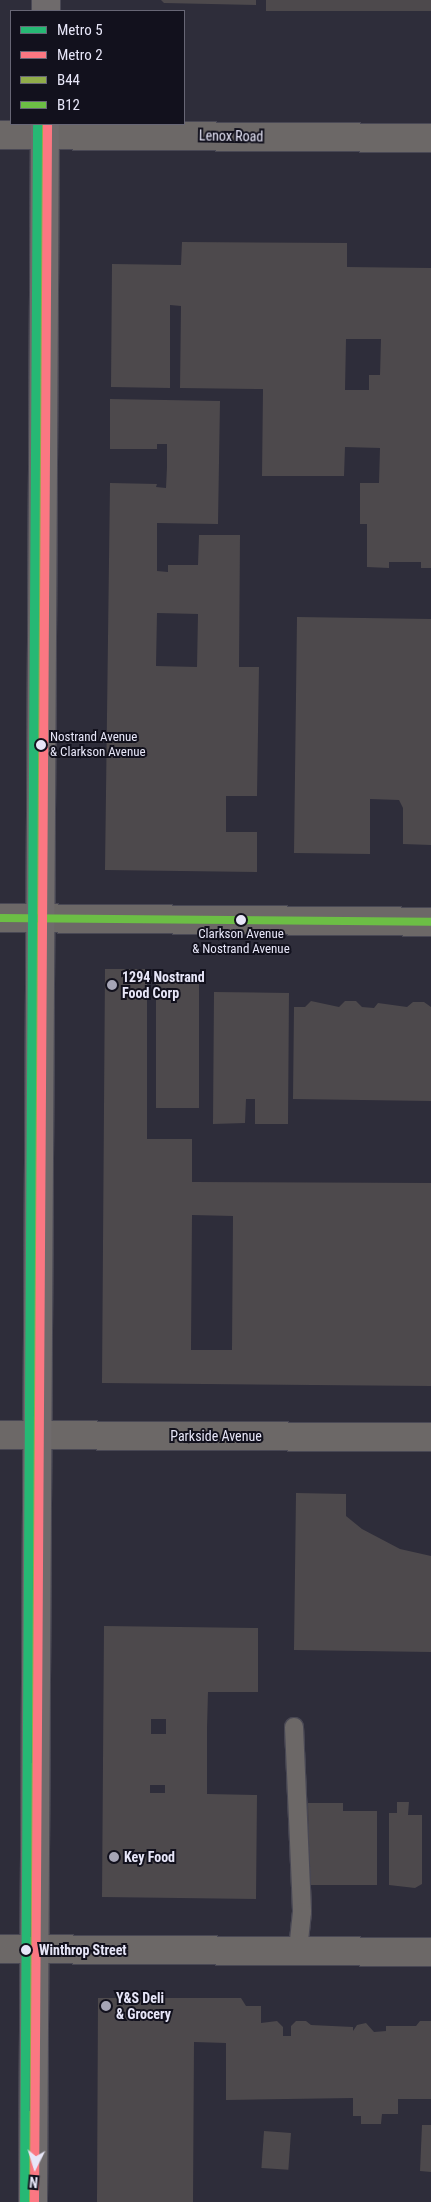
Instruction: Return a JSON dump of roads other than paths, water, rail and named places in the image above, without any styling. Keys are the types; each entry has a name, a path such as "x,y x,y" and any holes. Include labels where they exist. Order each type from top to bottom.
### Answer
{"main road":[{"path":"33,2202 39,1435 44,129"}],"street":[{"name":"Lenox Road","path":"0,135 44,129 431,138"},
{"path":"0,918 431,922"},
{"name":"Parkside Avenue","path":"0,1435 431,1437"},
{"path":"0,1949 431,1952"}],"lane":[{"path":"294,1727 302,1912 298,1951"}],"metro line":[{"name":"5","path":"24,2202 37,125"},
{"name":"2","path":"34,2202 47,125"}],"place":[{"name":"Nostrand Avenue & Clarkson Avenue","path":"41,745"},
{"name":"Clarkson Avenue & Nostrand Avenue","path":"241,920"},
{"name":"1294 Nostrand Food Corp","path":"112,985"},
{"name":"Key Food","path":"114,1857"},
{"name":"Winthrop Street","path":"26,1950"},
{"name":"Y&S Deli & Grocery","path":"106,2006"}]}
